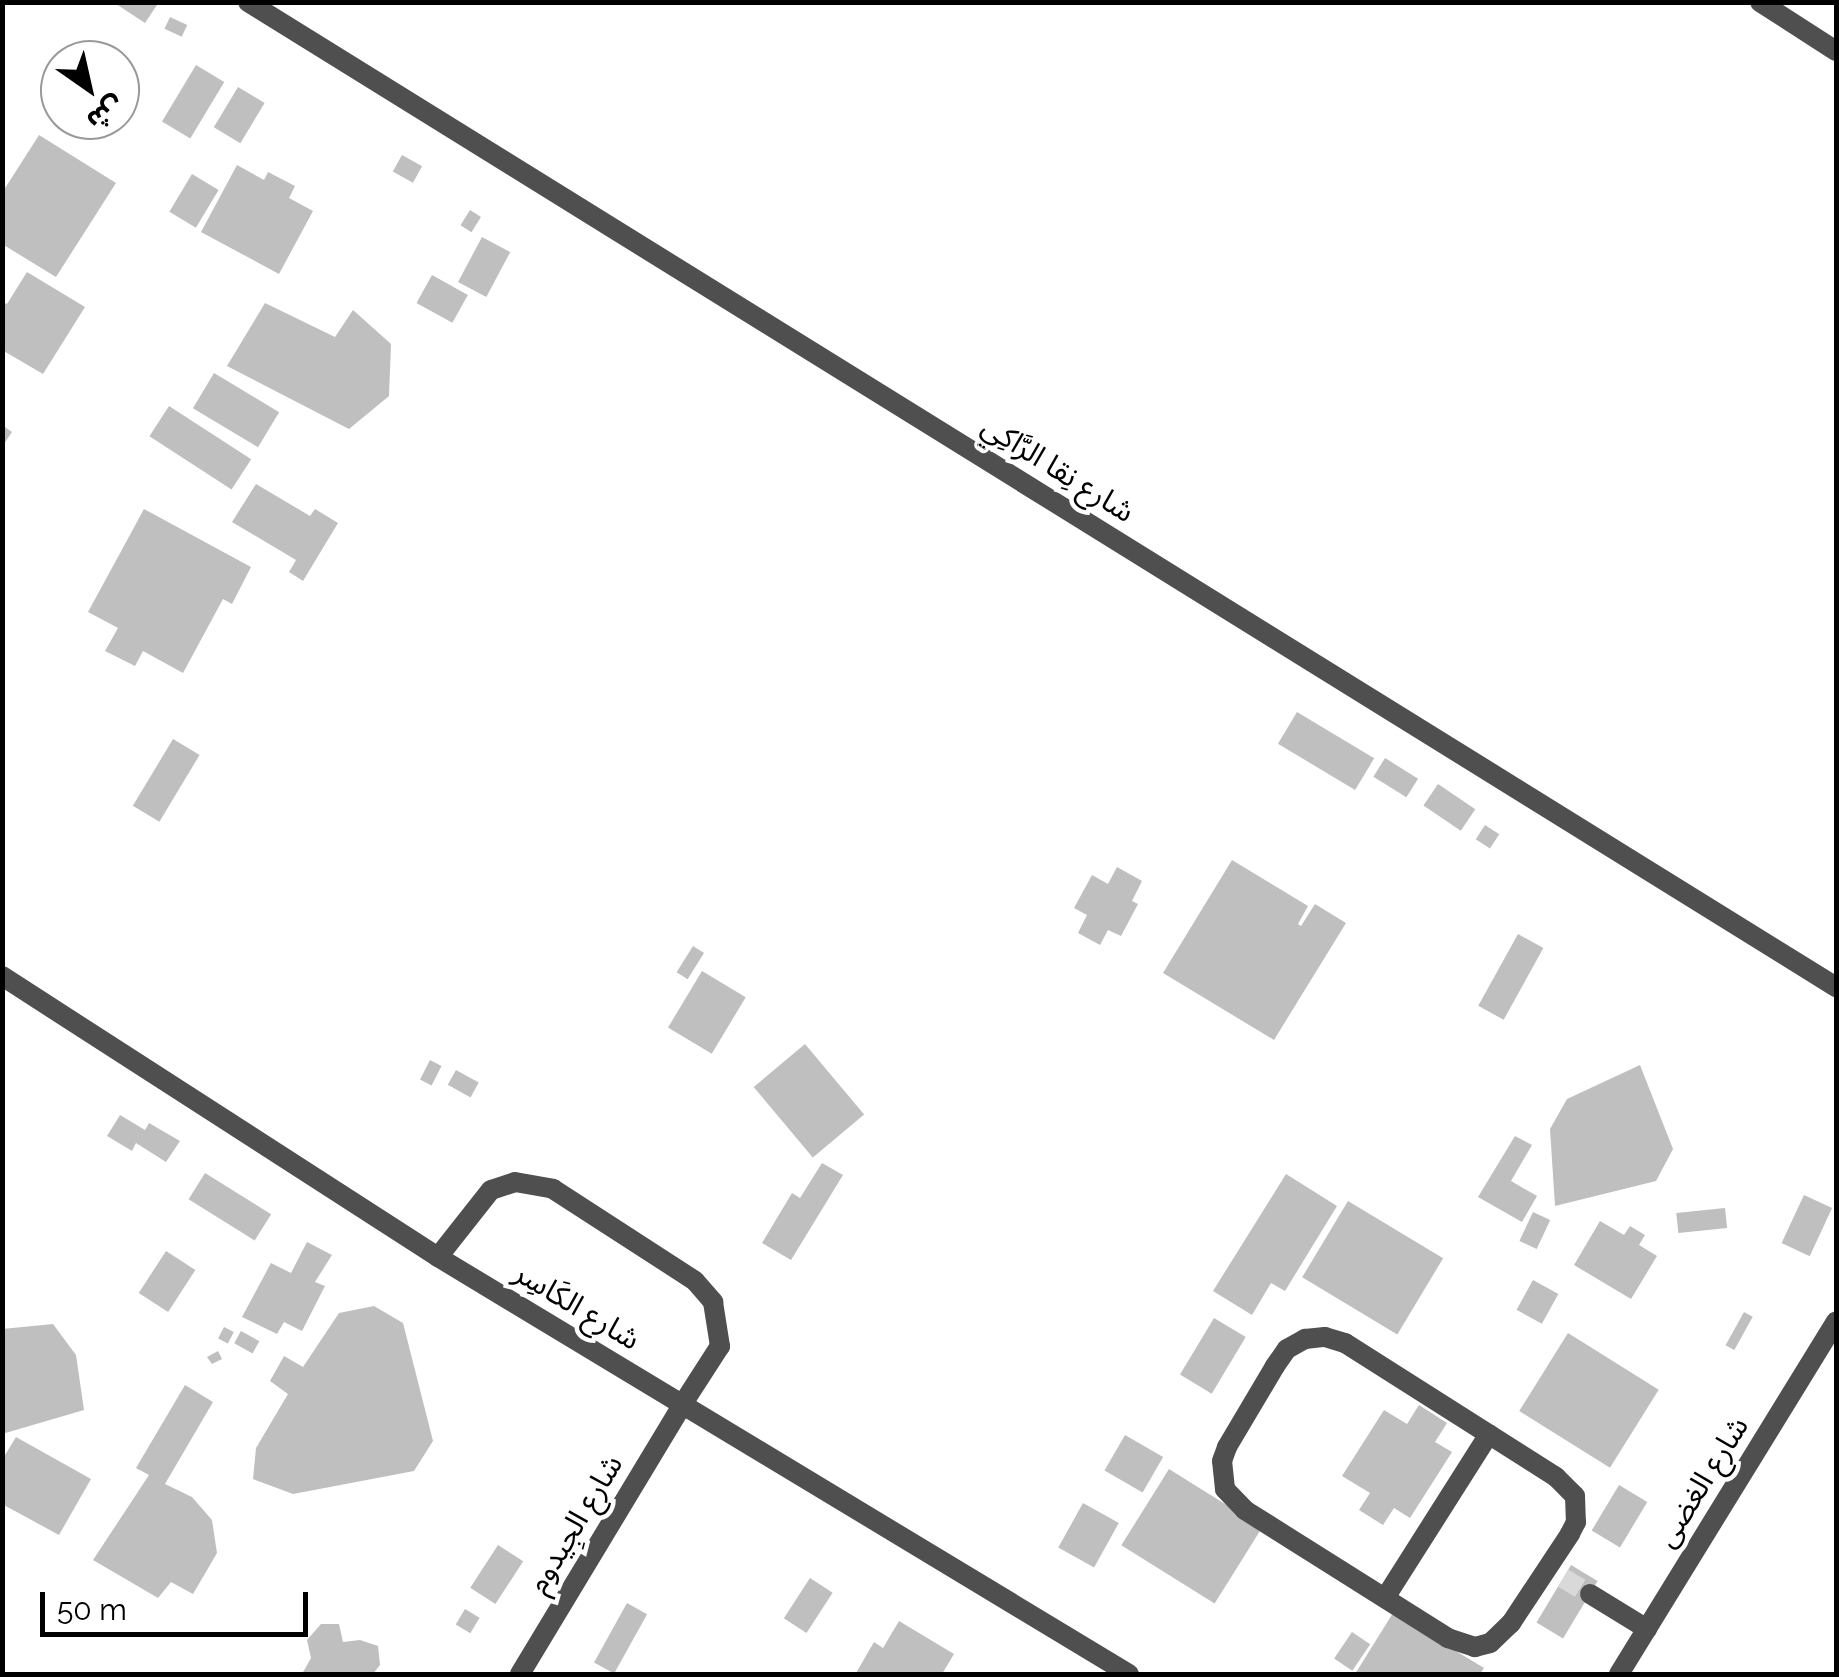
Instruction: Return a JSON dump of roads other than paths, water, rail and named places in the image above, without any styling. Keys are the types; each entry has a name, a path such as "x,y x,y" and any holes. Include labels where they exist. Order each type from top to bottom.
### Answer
{"street":[{"name":"شارع نِقا الرَّاكِي","path":"248,2 1836,987"},
{"path":"1760,2 1836,51"},
{"name":"شارع الكَاسِر","path":"2,976 438,1257 1129,1674"},
{"name":"شارع الجِيدوم","path":"438,1257 491,1190 515,1182 554,1189 695,1281 713,1302 720,1346 520,1674"},
{"name":"شارع الغضى","path":"1619,1674 1836,1321"},
{"path":"1325,1337 1345,1344 1489,1434 1556,1477 1575,1496 1576,1522 1556,1574 1502,1635 1476,1647 1448,1638 1245,1510 1225,1489 1222,1461 1227,1447 1275,1366 1287,1350 1305,1339 1325,1337"},
{"path":"1385,1598 1489,1434"},
{"path":"1590,1594 1647,1629"}],"tunnel":[{"path":"1563,1578 1590,1594"}]}
